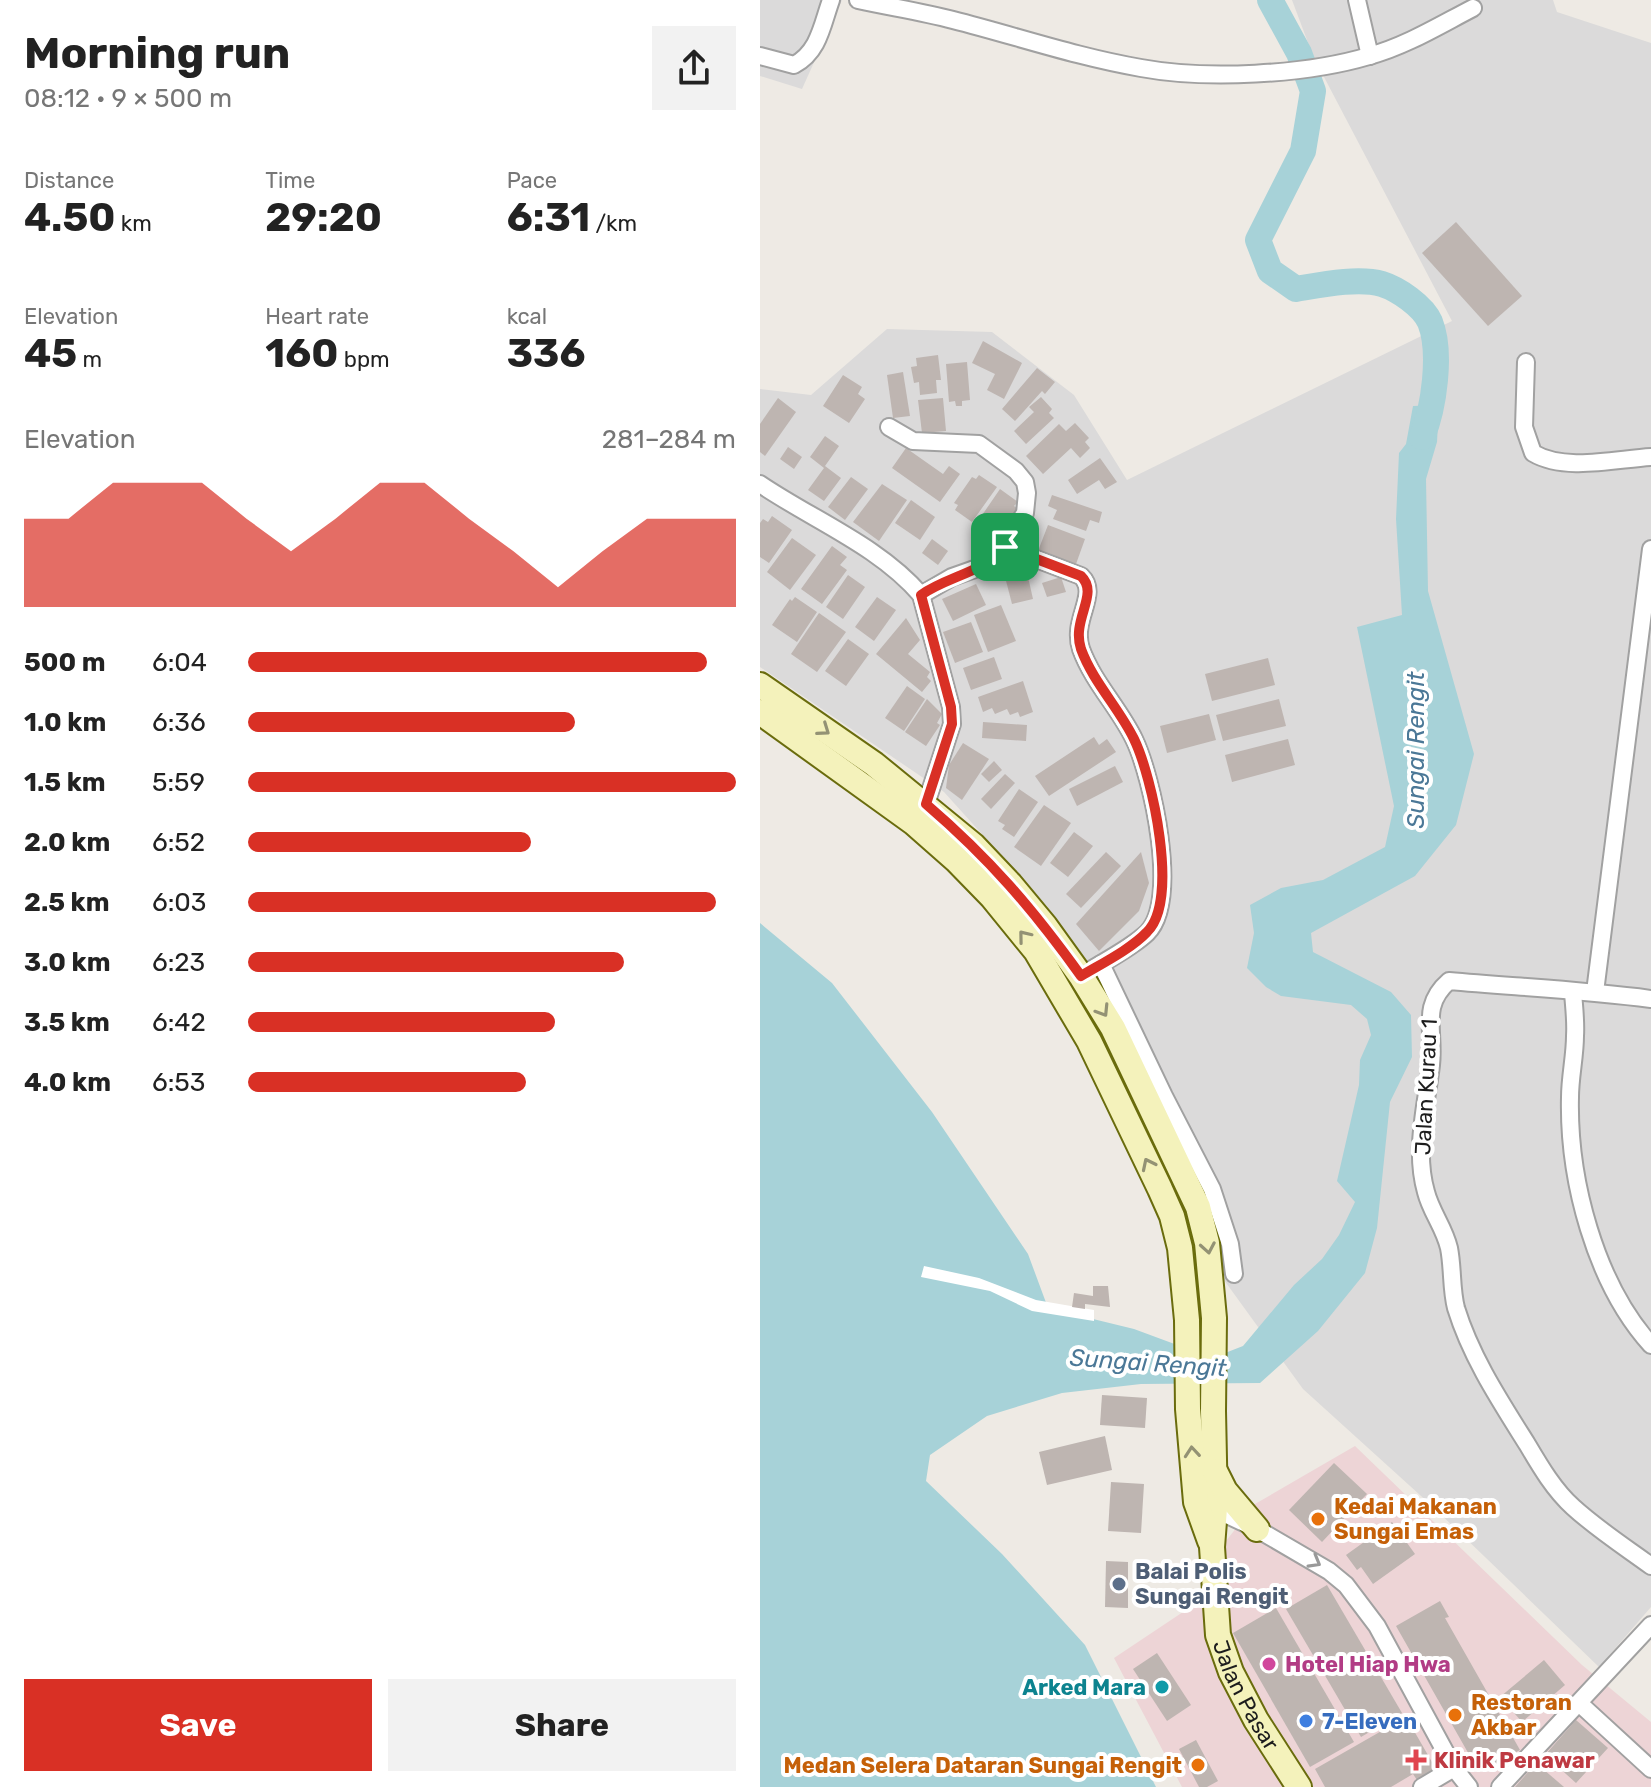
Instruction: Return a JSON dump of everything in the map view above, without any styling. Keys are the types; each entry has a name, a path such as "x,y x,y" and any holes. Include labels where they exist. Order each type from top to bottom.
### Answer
{"main road":[{"path":"760,685 926,804 973,845 1091,970 1113,1028 1198,1207 1207,1243 1214,1318 1214,1468 1206,1505"},
{"path":"760,712 914,823 992,897 1036,951 1089,1041 1172,1216 1183,1263 1188,1409 1206,1505"},
{"path":"1214,1468 1225,1491 1257,1529"},
{"name":"Jalan Pasar","path":"1206,1505 1218,1635 1231,1672 1256,1720 1299,1787"}],"street":[{"path":"760,56 794,65 806,59 816,44 831,0"},
{"path":"858,0 951,19 1060,50 1142,68 1195,74 1281,71 1370,56 1398,46 1473,8"},
{"path":"1357,0 1370,56"},
{"path":"1526,362 1524,427 1533,453 1543,459 1575,462 1651,457"},
{"path":"889,427 913,441 979,444 1016,471 1025,482 1028,503 1025,513 1005,547 986,565 952,577 921,595"},
{"path":"760,484 866,549 909,581 921,595 951,707 952,724 926,804"},
{"path":"1005,547 1081,576 1090,589 1078,624 1080,645 1134,740 1155,807 1163,873 1159,905 1149,931 1091,970 1164,1096 1212,1189 1230,1244 1234,1274"},
{"path":"1595,992 1651,549"},
{"name":"Jalan Kurau 1","path":"1651,999 1449,981 1437,991 1431,1005 1432,1057 1420,1142 1422,1178 1427,1197 1444,1230 1450,1252 1455,1304 1498,1398 1549,1480 1572,1507 1651,1566"},
{"path":"1573,992 1575,1035 1570,1099 1577,1189 1604,1265 1637,1329 1651,1345"},
{"path":"1206,1505 1257,1529 1329,1571 1361,1603 1377,1626 1454,1768 1469,1787"},
{"path":"1500,1787 1651,1625"},
{"path":"1579,1703 1651,1769"},
{"path":"1422,1787 1454,1768"}],"shaded area":[{"path":"760,0 842,0 802,89 760,76"},
{"path":"1292,0 1553,0 1557,12 1651,43 1651,1607 1599,1667 1431,1505 1303,1389 1224,1280 1207,1195 1089,964 1047,906 944,792 760,667 760,389 811,395 887,329 992,332 1074,395 1127,480 1452,321 1313,56"},
{"path":"1355,1446 1582,1665 1651,1722 1651,1787 1182,1787 1114,1658 1225,1584 1226,1541 1255,1504"}],"water":[{"path":"1439,405 1437,442 1426,479 1428,591 1474,754 1456,825 1415,876 1311,933 1313,952 1391,992 1411,1015 1412,1057 1390,1102 1377,1228 1365,1273 1318,1331 1260,1383 1141,1384 1062,1393 987,1416 930,1455 926,1481 1002,1554 1085,1645 1156,1787 760,1787 760,923 832,983 932,1112 1028,1254 1048,1308 1134,1329 1188,1349 1220,1355 1243,1346 1294,1285 1322,1259 1339,1235 1355,1202 1337,1181 1359,1085 1360,1060 1371,1035 1367,1019 1351,1005 1281,996 1266,987 1247,968 1254,933 1250,905 1281,888 1323,880 1385,847 1394,806 1357,627 1402,615 1396,519 1399,453 1406,444 1413,406"}],"pier":[{"path":"924,1266 979,1278 1036,1300 1094,1310 1094,1321 1032,1311 990,1291 921,1277"}],"building":[{"path":"1456,222 1522,296 1488,326 1422,253"},
{"path":"983,341 1022,363 1004,399 987,390 995,374 972,363"},
{"path":"938,355 941,380 936,380 937,393 920,395 919,382 914,383 911,367 917,366 916,358"},
{"path":"967,362 970,400 956,406 955,401 949,402 946,364"},
{"path":"1037,368 1055,382 1045,394 1042,391 1015,421 1002,409"},
{"path":"903,372 910,416 893,418 887,375"},
{"path":"843,375 862,387 858,394 865,399 849,423 823,406"},
{"path":"1041,397 1052,409 1049,413 1054,418 1026,444 1014,431 1034,412 1029,407"},
{"path":"778,398 796,412 765,456 760,452 760,424"},
{"path":"943,398 946,431 922,433 918,400"},
{"path":"1075,423 1089,438 1085,442 1090,448 1080,458 1071,448 1043,474 1026,456 1059,424 1066,431"},
{"path":"825,436 839,446 825,466 841,478 824,501 808,490 824,468 810,457"},
{"path":"788,447 802,457 794,469 780,459"},
{"path":"906,448 943,474 949,466 960,474 940,502 892,468"},
{"path":"1100,458 1117,482 1105,489 1099,480 1077,494 1068,480"},
{"path":"979,475 997,487 972,522 955,510 958,505 954,503 972,477 976,479"},
{"path":"851,477 868,489 845,520 828,507"},
{"path":"882,484 907,500 879,541 853,522"},
{"path":"1000,489 1018,502 1014,506 1018,509 1000,535 997,532 993,537 976,524"},
{"path":"1052,495 1102,512 1099,523 1090,520 1086,531 1053,519 1057,510 1048,506"},
{"path":"911,500 935,517 920,540 895,523"},
{"path":"772,516 792,530 769,563 760,557 760,523 763,519 768,522"},
{"path":"1048,525 1085,539 1076,564 1038,551"},
{"path":"792,538 816,555 790,590 767,572"},
{"path":"932,539 948,551 938,565 922,553"},
{"path":"832,546 847,557 840,565 847,570 822,604 801,589"},
{"path":"1026,568 1033,599 1012,604 1004,573"},
{"path":"848,575 865,587 843,619 826,607"},
{"path":"1061,577 1066,592 1047,597 1042,583"},
{"path":"976,584 986,605 953,621 942,599"},
{"path":"795,597 817,612 797,642 772,625 790,599 792,601"},
{"path":"877,597 896,610 874,641 855,627"},
{"path":"1001,605 1016,641 988,652 974,615"},
{"path":"819,613 846,632 817,672 791,654"},
{"path":"906,618 920,640 908,654 930,672 927,677 931,681 922,692 876,654"},
{"path":"971,622 983,652 955,663 943,632"},
{"path":"848,639 869,654 846,686 825,671"},
{"path":"994,657 1002,679 971,690 963,668"},
{"path":"1268,658 1275,685 1212,701 1205,674"},
{"path":"1023,681 1033,712 1020,717 1018,712 1010,715 1007,709 995,714 992,708 983,712 978,697"},
{"path":"907,686 925,699 904,731 885,718"},
{"path":"927,699 942,714 937,723 940,725 926,746 905,732"},
{"path":"1279,699 1286,726 1223,741 1216,715"},
{"path":"1209,714 1216,740 1167,753 1160,726"},
{"path":"983,722 1027,725 1026,741 982,738"},
{"path":"1094,737 1099,745 1107,739 1116,752 1049,796 1035,776"},
{"path":"1288,739 1295,765 1232,782 1225,755"},
{"path":"963,743 989,759 962,800 946,788 949,765"},
{"path":"994,761 1002,770 989,782 981,774"},
{"path":"1115,766 1123,782 1077,806 1069,789"},
{"path":"1005,774 1015,783 991,809 981,799"},
{"path":"1019,789 1038,802 1014,837 1002,829 1005,825 998,821"},
{"path":"1044,805 1071,823 1041,866 1014,847"},
{"path":"1074,832 1093,846 1068,877 1050,863"},
{"path":"1106,852 1121,866 1081,908 1066,894"},
{"path":"1141,852 1149,883 1139,911 1099,951 1076,924"},
{"path":"1093,1286 1108,1286 1110,1307 1085,1304 1085,1309 1072,1307 1074,1293 1093,1296"},
{"path":"1102,1395 1147,1398 1145,1428 1100,1425"},
{"path":"1105,1436 1112,1470 1047,1485 1039,1452"},
{"path":"1334,1463 1367,1494 1322,1542 1289,1510"},
{"path":"1111,1482 1144,1484 1141,1533 1108,1531"},
{"path":"1392,1522 1415,1554 1373,1584 1361,1567 1357,1570 1346,1555"},
{"path":"1106,1561 1128,1562 1128,1608 1105,1607"},
{"path":"1327,1585 1402,1713 1361,1737 1286,1609"},
{"path":"1440,1601 1449,1617 1445,1618 1520,1750 1479,1772 1396,1626"},
{"path":"1276,1608 1354,1742 1310,1767 1233,1633"},
{"name":"Arked Mara","path":"1157,1653 1191,1705 1167,1721 1133,1669"},
{"path":"1544,1660 1565,1685 1522,1722 1500,1697"},
{"path":"1406,1717 1436,1769 1417,1780 1413,1774 1391,1787 1325,1787 1315,1769"},
{"path":"1576,1720 1608,1748 1576,1783 1545,1755"},
{"name":"Medan Selera Dataran Sungai Rengit","path":"1196,1740 1218,1781 1207,1787 1199,1787 1179,1749"},
{"path":"1536,1763 1564,1787 1515,1787"}],"waterway":[{"name":"Sungai Rengit","path":"1270,0 1299,53 1313,91 1303,151 1258,240 1270,271 1296,289 1339,282 1372,282 1395,290 1422,310 1430,322 1436,349 1433,396 1422,437"}],"place":[{"name":"Kedai Makanan Sungai Emas","path":"1318,1519"},
{"name":"Balai Polis Sungai Rengit","path":"1119,1584"},
{"name":"Hotel Hiap Hwa","path":"1269,1664"},
{"name":"Arked Mara","path":"1162,1687"},
{"name":"Restoran Akbar","path":"1455,1715"},
{"name":"7-Eleven","path":"1306,1721"},
{"name":"Klinik Penawar","path":"1416,1760"},
{"name":"Medan Selera Dataran Sungai Rengit","path":"1198,1765"}],"route":[{"path":"1005,547 1081,576 1087,582 1090,589 1078,624 1080,645 1084,657 1134,740 1155,807 1163,873 1159,905 1149,931 1081,976 1010,884 973,845 926,804 952,724 951,707 921,595 952,577 986,565 1005,547"}]}
